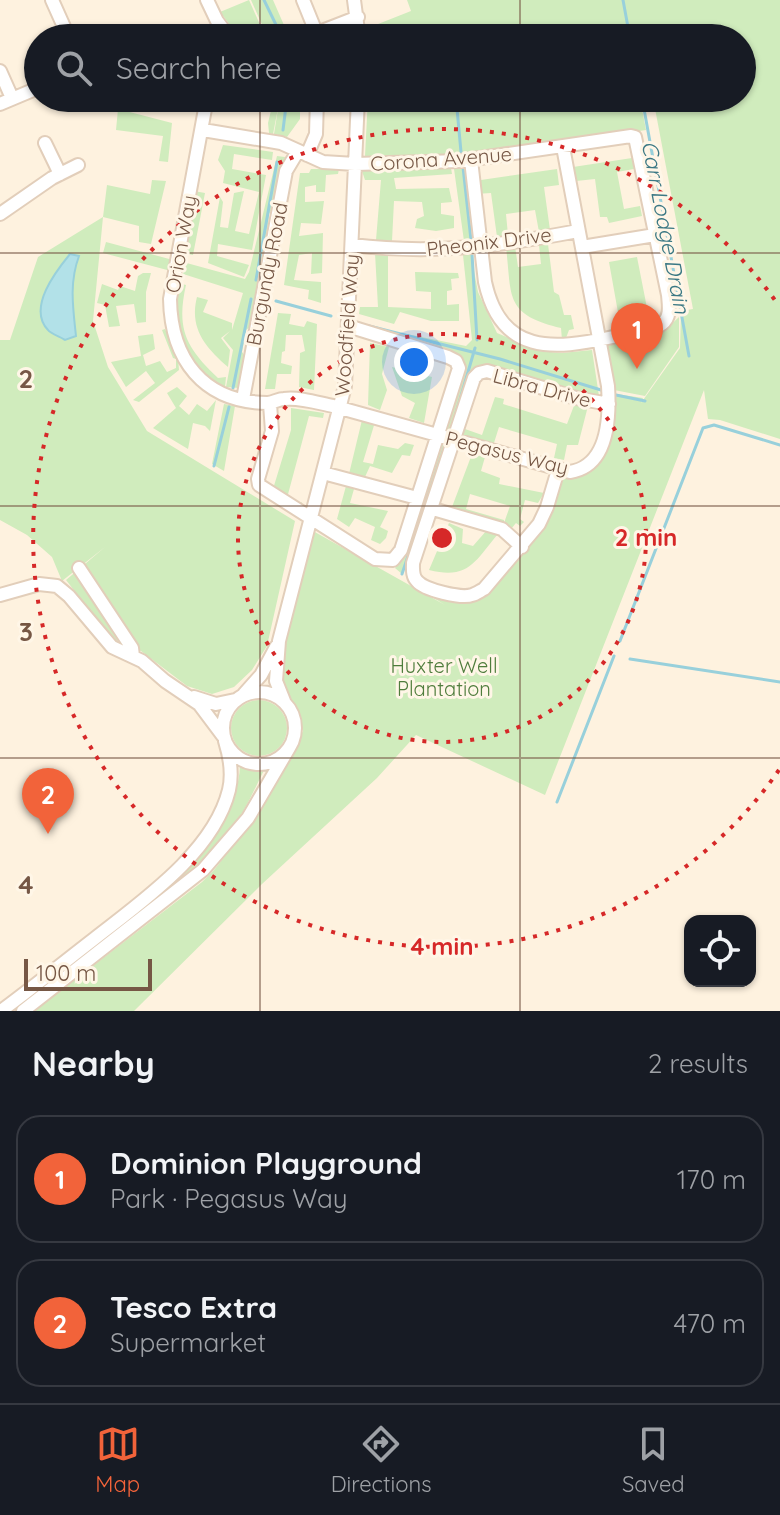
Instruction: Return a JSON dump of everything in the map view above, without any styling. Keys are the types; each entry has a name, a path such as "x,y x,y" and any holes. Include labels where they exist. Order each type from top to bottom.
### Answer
{"street":[{"path":"63,24 54,3 69,0"},
{"path":"207,0 219,24"},
{"path":"303,0 308,24"},
{"path":"354,0 358,24"},
{"path":"341,24 358,17"},
{"path":"0,71 6,101"},
{"name":"Orion Way","path":"205,112 170,299 170,324 176,342 188,366 201,380 223,394 270,404 282,398 300,399 341,408"},
{"name":"Burgundy Road","path":"243,399 286,171 316,134 317,112"},
{"name":"Woodfield Way","path":"284,701 276,681 279,641 345,386 357,112"},
{"name":"Corona Avenue","path":"203,130 281,143 323,162 355,164 471,160 635,137 655,235"},
{"path":"45,143 60,174"},
{"name":"Pegasus Way","path":"341,408 558,470 580,470 598,453 609,425 608,386 563,147"},
{"path":"471,160 479,246 488,297 506,327 540,345 559,347 661,325 669,314 668,295 655,235 582,247"},
{"path":"0,214 78,165"},
{"name":"Pheonix Drive","path":"352,245 429,251 578,231"},
{"path":"270,404 272,431 259,485 375,559 393,560 401,550 459,376 459,368 456,361 348,326"},
{"name":"Libra Drive","path":"558,470 539,524 484,589 471,596 460,596 424,587 417,581 412,572 413,563 456,441 474,378 479,373 487,371 576,398 609,404"},
{"path":"323,473 417,498"},
{"path":"433,509 502,529 522,547"},
{"path":"79,568 132,648 133,656"},
{"path":"0,595 39,584 57,586 112,647 133,656 199,704 233,753 252,764 265,763 280,757 289,748"},
{"name":"Woodfield Way","path":"240,697 261,675 279,641"},
{"path":"23,1011 203,870 248,818 289,748 295,734 295,722 284,701 264,692 216,704 183,694"},
{"path":"1,1011 156,891 192,853 221,809 229,790 231,769 222,725 227,710 240,697"}],"green space":[{"path":"249,0 260,24 229,24 220,12"},
{"path":"251,0 273,0 284,24 262,24"},
{"name":"Huxter Well Plantation","path":"407,0 780,0 780,439 708,419 704,390 545,795 416,735 377,778 262,884 134,1011 34,1011 202,882 260,812 303,731 281,678 284,645 313,531 445,605 421,590 472,597 523,548 559,472 569,473 599,453 610,393 643,398 641,403 680,348 681,311 693,309 656,112 756,112 756,24 378,24 411,11"},
{"path":"118,112 172,123 168,162 159,161 163,136 116,130"},
{"path":"271,112 277,112 273,134 269,133"},
{"path":"278,112 300,112 300,119 287,137 274,134"},
{"path":"367,112 643,112 646,130 458,158 365,156"},
{"path":"223,145 273,152 272,160 234,154 232,169 266,175 252,250 218,244 217,256 249,265 244,277 208,263 220,197 223,202 220,227 228,228 234,193 244,191 235,231 249,234 259,192 223,183 225,171 218,160"},
{"path":"277,156 285,157 274,206 269,214 267,242 251,326 246,330 242,352 246,357 239,388 226,387 233,350 223,338 230,331 221,338 230,350 228,367 201,336 195,308 197,297 208,300 203,312 232,323 232,330 243,293 180,273 183,262 245,279"},
{"path":"632,158 634,169 617,172 624,209 640,206 642,216 609,223 607,217 600,217 595,179 576,181 573,167"},
{"path":"451,168 452,174 394,178 396,189 449,188 452,202 441,203 441,214 454,216 454,228 436,231 415,228 417,219 424,216 422,202 394,201 392,241 376,240 381,180 365,180 362,171"},
{"path":"463,168 471,240 464,241 454,169"},
{"path":"311,169 339,169 338,174 326,175 325,192 316,192 316,185 305,187 305,202 324,201 321,224 301,223 299,236 323,233 322,273 311,274 312,253 299,255 294,280 321,282 321,303 308,299 309,290 284,285 300,173 309,173"},
{"path":"557,169 559,185 544,187 550,230 539,232 535,210 506,214 508,235 497,237 491,193 476,194 474,181"},
{"path":"152,180 166,181 151,244 139,242 139,226 103,217 107,185 150,194"},
{"path":"194,191 205,193 193,255 183,253"},
{"path":"103,217 93,321 108,367 147,431 295,521 267,646 252,670 234,687 212,694 187,686 141,651 108,634 66,580 105,547 62,581 52,557 27,535 0,520 0,340 10,340 38,257"},
{"path":"106,242 173,260 171,271 103,253"},
{"path":"548,244 554,292 559,295 564,315 571,315 574,329 569,330 562,340 561,328 543,323 520,309 514,301 509,279 506,247 515,246 518,267 541,264 539,245"},
{"path":"375,253 388,254 388,307 431,309 431,292 416,291 415,272 458,273 459,278 451,279 452,290 447,291 447,305 459,304 459,321 431,321 400,312 394,324 359,314 360,307 378,307"},
{"path":"463,255 471,255 478,292 497,333 539,351 562,353 592,350 599,396 591,397 472,372 449,432 444,430 459,359 367,326 466,346 472,340"},
{"path":"637,257 648,313 619,318 609,262"},
{"path":"151,273 146,292 146,322 137,323 134,304 116,306 120,326 109,327 105,305 97,303 102,284 118,290 120,286 135,291 138,276"},
{"path":"178,283 186,285 182,314 186,337 198,357 218,378 226,377 225,387 210,381 198,371 182,345 176,314"},
{"path":"278,313 291,314 289,324 304,327 307,321 317,324 314,390 299,387 300,353 305,351 302,335 286,335 281,363 292,366 291,374 277,374 275,389 265,389"},
{"path":"679,317 679,347 645,396 614,390 607,346 662,333"},
{"path":"165,329 178,358 179,370 139,402 133,400 155,383 146,371 126,387 111,362 141,356 138,336 153,334 155,349 143,355 146,366 160,361 167,372 176,368 176,359 162,330"},
{"path":"370,343 389,347 382,374 387,390 380,410 368,405"},
{"path":"392,367 432,377 424,423 409,418 415,403 402,396"},
{"path":"177,387 187,396 179,406 189,415 197,404 207,411 216,400 210,431 193,423 188,449 153,428 176,408 167,393"},
{"path":"495,397 504,399 503,404 567,424 575,403 588,406 578,445 567,445 564,460 554,458 557,444 499,427 493,446 462,437 465,429 482,435"},
{"path":"224,404 235,406 224,471 212,464"},
{"path":"291,408 324,413 323,418 309,416 287,498 299,504 302,502 300,509 273,489 291,430"},
{"path":"362,420 375,422 363,462 373,464 378,445 398,449 405,443 414,445 410,456 402,455 392,473 370,466 365,477 349,474"},
{"path":"439,443 445,446 402,574 395,568"},
{"path":"472,454 485,457 481,471 500,478 499,484 544,493 538,503 525,500 520,519 524,522 520,526 516,523 511,529 522,546 511,534 435,508 436,502 452,507","holes":["470,494 510,506 504,523 504,520 466,509"]},
{"path":"346,486 354,489 350,503 388,511 380,527 388,531 380,544 371,540 375,527 355,518 349,527 337,519"},
{"path":"449,523 463,529 462,543 473,546 487,530 498,534 470,566 453,572 429,570"},
{"path":"259,700 278,709 287,728 278,747 259,756 240,747 231,728 240,709"},
{"path":"240,764 257,769 266,766 240,816 209,856 184,881 99,950 13,1011 8,1011 112,935 185,870 213,836 233,800"}],"water":[{"path":"70,254 79,256 73,286 76,336 65,340 48,330 42,321 41,311 46,290"}],"waterway":[{"path":"264,0 276,24"},
{"name":"Carr Lodge Drain","path":"623,0 627,24"},
{"path":"283,130 285,112"},
{"path":"457,112 461,152"},
{"name":"Carr Lodge Drain","path":"645,112 689,356"},
{"path":"256,280 277,162"},
{"path":"463,167 471,240"},
{"path":"472,254 477,340"},
{"path":"233,388 251,299"},
{"path":"276,301 331,316"},
{"path":"369,326 500,359 601,390"},
{"path":"452,427 475,348"},
{"path":"616,395 645,401"},
{"path":"214,466 229,407"},
{"path":"620,641 703,428 714,425 780,445"},
{"path":"402,574 445,446"},
{"path":"557,802 614,656"},
{"path":"630,659 780,682"}],"place":[{"name":"Dominion Playground","path":"637,369"},
{"name":"Tesco Extra","path":"48,834"}]}
